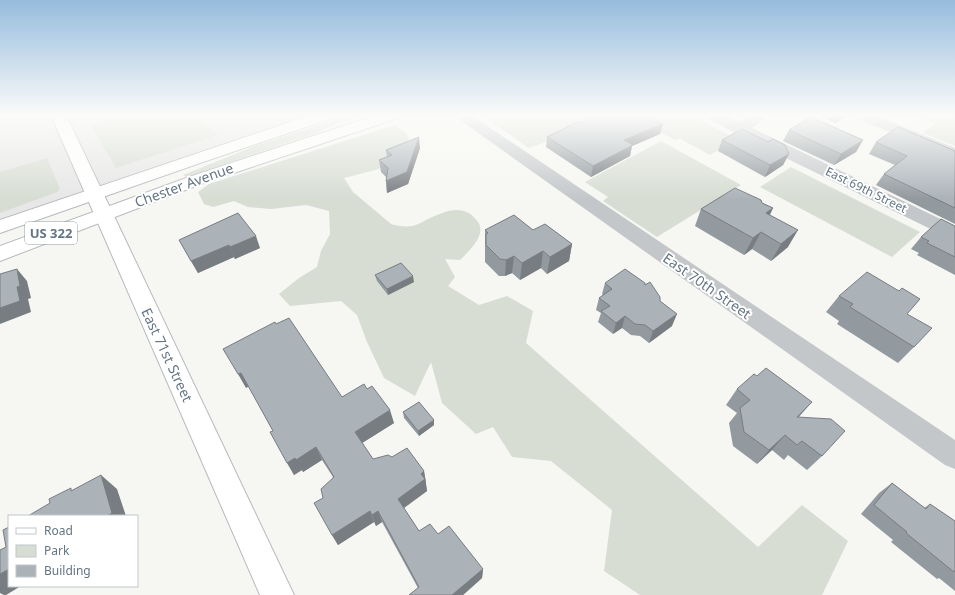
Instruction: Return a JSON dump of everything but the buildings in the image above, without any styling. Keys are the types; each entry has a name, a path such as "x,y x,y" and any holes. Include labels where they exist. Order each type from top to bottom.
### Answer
{"main road":[{"name":"East 71st Street","path":"70,143 277,595"},
{"name":"Chester Avenue","path":"0,254 98,204 197,158 243,143"},
{"name":"Chester Avenue","path":"0,227 98,204 245,163 307,143"}],"street":[{"name":"East 70th Street","path":"500,143 955,456"},
{"name":"East 69th Street","path":"767,143 955,234"},
{"path":"928,143 955,154"}],"shaded area":[{"path":"0,143 247,143 0,227"}],"green space":[{"path":"101,143 193,143 116,168"},
{"path":"265,143 287,143 186,177 183,175"},
{"path":"339,143 407,143 379,169 344,178 353,192 391,224 396,225 414,226 447,211 454,210 467,212 473,216 480,227 478,238 472,248 460,260 445,259 455,277 448,286 479,305 507,296 533,311 526,343 758,547 802,505 848,541 822,595 640,595 604,571 612,510 551,461 512,457 493,427 476,434 442,403 431,362 415,396 384,378 367,342 357,315 341,301 290,306 279,294 299,278 317,267 321,251 330,234 329,211 306,205 271,209 248,207 234,201 213,207 204,204 198,192 209,184"},
{"path":"522,143 543,143 529,148"},
{"path":"658,143 664,143 741,185 657,237 603,201 608,197 585,182"},
{"path":"688,143 731,143 710,155"},
{"path":"947,143 955,143 955,146"},
{"path":"47,158 60,189 57,192 0,213 0,172"},
{"path":"791,167 920,232 892,257 760,187"}]}
